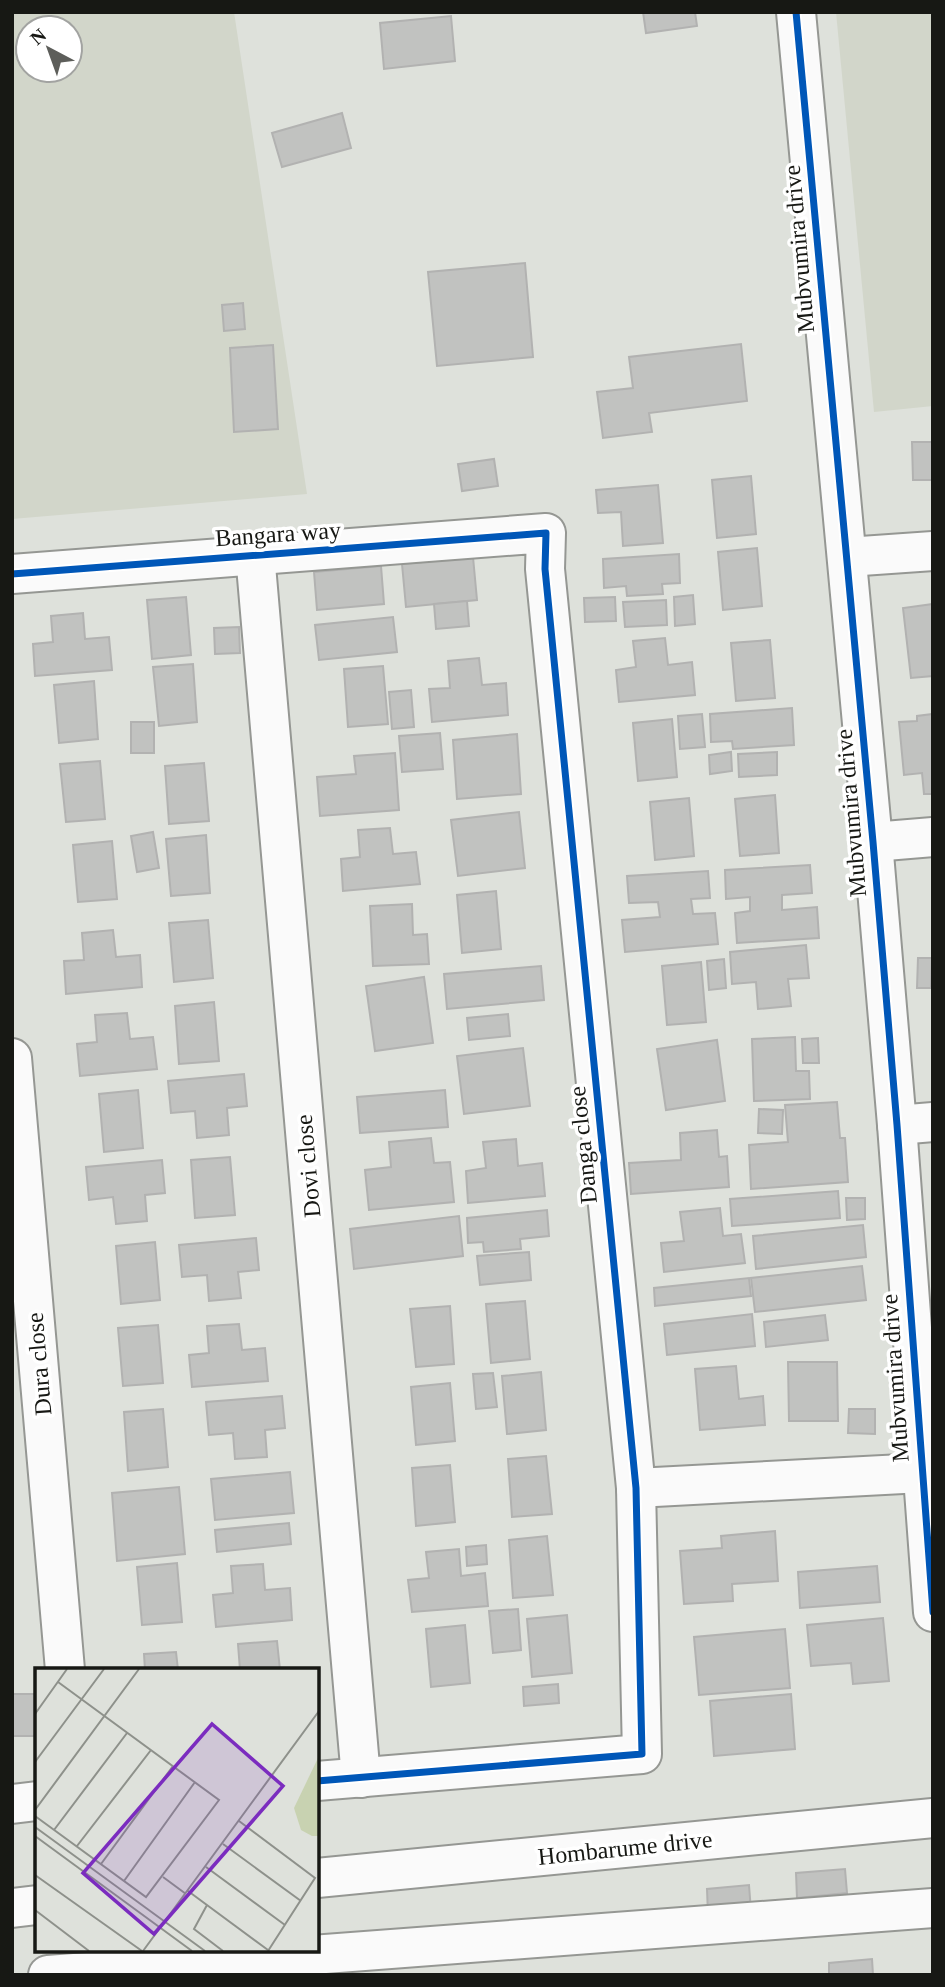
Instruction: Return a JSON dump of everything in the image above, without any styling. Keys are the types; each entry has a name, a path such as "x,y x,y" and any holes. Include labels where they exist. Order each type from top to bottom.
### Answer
{"street":[{"name":"Mubvumira drive","path":"796,12 873,842 915,1124 925,1428 922,1473 933,1612"},
{"name":"Bangara way","path":"12,574 546,533"},
{"name":"Danga close","path":"361,1778 642,1754 636,1488 547,583 546,533"},
{"path":"847,557 933,551"},
{"name":"Dovi close","path":"255,554 361,1778"},
{"path":"873,842 933,837"},
{"name":"Dura close","path":"12,1058 65,1668"},
{"path":"636,1488 922,1473"},
{"path":"318,1781 361,1778"},
{"path":"12,1804 35,1801"},
{"name":"Hombarume drive","path":"318,1878 933,1818"},
{"path":"12,1908 35,1905"},
{"path":"48,1975 933,1908"}],"shaded area":[{"path":"12,12 234,12 307,494 12,519"},
{"path":"836,12 933,12 933,406 874,412"}],"building":[{"path":"643,12 695,12 697,26 646,33"},
{"path":"451,16 455,61 384,69 380,23"},
{"path":"342,113 351,148 282,167 272,133"},
{"path":"525,263 533,357 437,366 428,272"},
{"path":"243,303 245,329 224,331 222,305"},
{"path":"741,344 747,401 649,413 652,432 603,438 597,392 633,388 629,357"},
{"path":"273,345 278,429 234,432 230,348"},
{"path":"912,442 933,442 933,480 913,480"},
{"path":"494,459 498,486 462,491 458,464"},
{"path":"751,476 756,534 717,538 712,480"},
{"path":"658,485 663,543 623,546 621,512 598,513 596,490"},
{"path":"757,548 762,606 723,610 718,552"},
{"path":"679,554 680,583 662,584 663,594 627,596 626,586 604,588 603,559"},
{"path":"473,557 477,600 406,607 402,564"},
{"path":"381,566 384,604 317,610 314,572"},
{"path":"693,595 695,624 675,626 674,597"},
{"path":"186,597 191,655 152,659 147,600"},
{"path":"615,597 616,621 585,622 584,598"},
{"path":"666,600 667,625 625,627 623,602"},
{"path":"467,601 469,626 436,629 434,604"},
{"path":"933,604 933,676 911,678 903,608"},
{"path":"83,613 85,639 109,637 112,670 35,676 33,644 53,642 51,616"},
{"path":"393,617 397,652 319,660 315,625"},
{"path":"239,627 240,653 215,654 214,628"},
{"path":"665,638 668,665 692,662 695,695 619,702 616,670 636,667 633,641"},
{"path":"770,640 775,698 736,701 731,643"},
{"path":"479,658 482,685 506,683 508,715 432,722 429,689 450,688 448,661"},
{"path":"193,664 197,722 159,726 153,667"},
{"path":"383,666 388,724 348,727 344,669"},
{"path":"94,681 98,739 59,743 54,685"},
{"path":"411,690 414,727 392,729 389,692"},
{"path":"792,708 794,745 733,749 732,741 711,742 710,714"},
{"path":"702,714 705,747 680,749 678,716"},
{"path":"933,714 933,794 924,794 922,773 904,775 899,722 917,721 917,716"},
{"path":"672,719 677,777 638,781 633,723"},
{"path":"131,722 154,722 154,753 131,753"},
{"path":"440,733 443,769 402,772 399,736"},
{"path":"517,734 521,794 457,799 453,740"},
{"path":"731,752 732,771 710,774 709,755"},
{"path":"777,752 777,775 739,777 738,754"},
{"path":"395,753 399,810 320,816 317,777 356,774 354,756"},
{"path":"100,761 105,819 66,822 60,764"},
{"path":"204,763 209,821 169,824 165,766"},
{"path":"775,795 779,853 740,856 735,799"},
{"path":"689,798 694,856 655,860 650,802"},
{"path":"519,812 525,868 458,876 451,820"},
{"path":"390,828 393,854 416,852 420,884 343,891 341,859 360,857 358,830"},
{"path":"153,832 159,868 137,872 131,836"},
{"path":"206,835 210,893 171,896 166,839"},
{"path":"112,841 117,899 78,902 73,845"},
{"path":"810,865 812,893 782,895 782,910 817,907 819,938 737,943 735,913 750,911 750,897 726,899 725,870"},
{"path":"708,871 710,898 691,899 693,914 715,913 718,944 625,952 622,920 660,917 658,902 629,903 627,876"},
{"path":"496,891 501,949 462,953 457,895"},
{"path":"412,904 413,935 427,934 429,964 373,966 370,906"},
{"path":"208,920 213,978 174,982 169,923"},
{"path":"113,930 116,957 140,955 142,987 66,994 64,961 84,960 82,933"},
{"path":"806,945 809,978 788,979 791,1006 758,1009 756,982 732,984 730,952"},
{"path":"918,958 932,958 931,988 917,988"},
{"path":"724,959 726,988 709,990 707,961"},
{"path":"701,962 706,1022 667,1025 662,966"},
{"path":"541,966 544,1000 447,1009 444,974"},
{"path":"424,977 433,1043 375,1051 366,986"},
{"path":"214,1002 219,1061 179,1064 175,1006"},
{"path":"127,1013 130,1039 153,1037 157,1069 80,1076 77,1044 97,1042 95,1015"},
{"path":"508,1014 510,1036 469,1040 467,1018"},
{"path":"795,1037 796,1071 809,1071 810,1099 754,1101 752,1039"},
{"path":"818,1038 819,1063 803,1063 802,1039"},
{"path":"717,1040 725,1101 666,1110 657,1049"},
{"path":"523,1048 530,1106 464,1114 457,1056"},
{"path":"244,1074 247,1106 227,1108 229,1135 197,1138 195,1111 171,1113 168,1081"},
{"path":"138,1090 143,1148 104,1152 99,1094"},
{"path":"445,1090 448,1127 360,1133 357,1097"},
{"path":"837,1102 840,1138 845,1138 848,1182 751,1189 749,1145 788,1142 785,1105"},
{"path":"759,1109 783,1110 782,1134 758,1133"},
{"path":"717,1130 719,1157 727,1156 729,1187 631,1194 629,1163 681,1160 680,1133"},
{"path":"431,1138 434,1163 450,1162 454,1202 369,1210 365,1170 391,1167 389,1142"},
{"path":"516,1139 518,1166 542,1163 545,1196 468,1203 466,1171 486,1168 483,1142"},
{"path":"230,1157 235,1215 195,1218 191,1160"},
{"path":"162,1160 165,1193 145,1195 147,1221 116,1224 113,1197 89,1200 86,1167"},
{"path":"838,1191 840,1218 732,1226 730,1199"},
{"path":"846,1198 865,1198 865,1219 847,1220"},
{"path":"720,1208 723,1236 741,1234 745,1263 664,1272 661,1243 684,1241 680,1212"},
{"path":"547,1210 549,1236 520,1239 521,1249 484,1252 483,1242 468,1243 467,1218"},
{"path":"459,1216 463,1256 354,1269 350,1229"},
{"path":"863,1225 866,1257 756,1269 753,1236"},
{"path":"256,1238 259,1270 238,1272 241,1298 209,1301 207,1275 182,1277 179,1245"},
{"path":"155,1242 160,1300 121,1304 116,1246"},
{"path":"529,1252 531,1280 480,1285 477,1256"},
{"path":"862,1266 866,1300 755,1312 751,1278"},
{"path":"749,1278 751,1296 655,1306 654,1288"},
{"path":"525,1301 530,1359 491,1363 486,1304"},
{"path":"450,1306 454,1364 416,1367 410,1309"},
{"path":"752,1314 755,1346 667,1355 664,1324"},
{"path":"825,1315 828,1340 766,1347 764,1322"},
{"path":"239,1324 242,1350 265,1348 268,1381 192,1387 189,1355 209,1353 207,1326"},
{"path":"158,1325 163,1383 123,1386 118,1328"},
{"path":"788,1362 837,1362 838,1421 789,1421"},
{"path":"736,1366 739,1399 763,1396 765,1425 700,1430 695,1369"},
{"path":"541,1372 546,1430 507,1434 502,1376"},
{"path":"493,1373 497,1407 476,1409 473,1374"},
{"path":"450,1383 455,1441 416,1445 411,1387"},
{"path":"282,1396 285,1428 265,1430 267,1457 235,1459 233,1433 209,1435 206,1402"},
{"path":"163,1409 168,1467 128,1471 124,1412"},
{"path":"849,1409 875,1409 875,1434 848,1433"},
{"path":"546,1456 552,1514 512,1517 508,1459"},
{"path":"450,1465 455,1522 416,1526 412,1468"},
{"path":"290,1472 294,1513 215,1520 211,1479"},
{"path":"179,1487 185,1554 117,1561 112,1493"},
{"path":"289,1523 291,1544 217,1552 215,1530"},
{"path":"775,1531 778,1581 732,1584 733,1601 684,1604 680,1551 722,1548 721,1536"},
{"path":"547,1536 553,1595 513,1598 509,1540"},
{"path":"486,1545 487,1564 467,1566 466,1547"},
{"path":"459,1549 461,1576 485,1573 488,1606 412,1612 408,1580 429,1578 426,1552"},
{"path":"177,1563 182,1622 142,1625 137,1567"},
{"path":"263,1564 265,1590 290,1588 292,1620 216,1627 213,1595 233,1593 231,1566"},
{"path":"877,1566 880,1602 800,1608 798,1572"},
{"path":"518,1609 521,1650 493,1653 489,1611"},
{"path":"567,1615 572,1673 532,1677 527,1619"},
{"path":"883,1618 889,1681 853,1684 851,1663 811,1666 807,1625"},
{"path":"465,1625 470,1683 431,1687 426,1629"},
{"path":"785,1629 790,1688 699,1695 694,1637"},
{"path":"277,1641 280,1668 240,1668 238,1644"},
{"path":"176,1652 178,1668 145,1668 144,1654"},
{"path":"558,1684 559,1703 524,1706 523,1687"},
{"path":"12,1694 35,1694 35,1736 12,1736"},
{"path":"791,1694 795,1749 714,1756 710,1701"},
{"path":"845,1869 847,1893 797,1898 796,1873"},
{"path":"749,1885 751,1911 708,1915 707,1889"},
{"path":"872,1959 873,1975 829,1975 829,1963"}],"cycle path":[{"path":"796,12 873,842 933,1612"},
{"path":"12,574 546,533 545,569 636,1488 642,1754 318,1781"}]}
